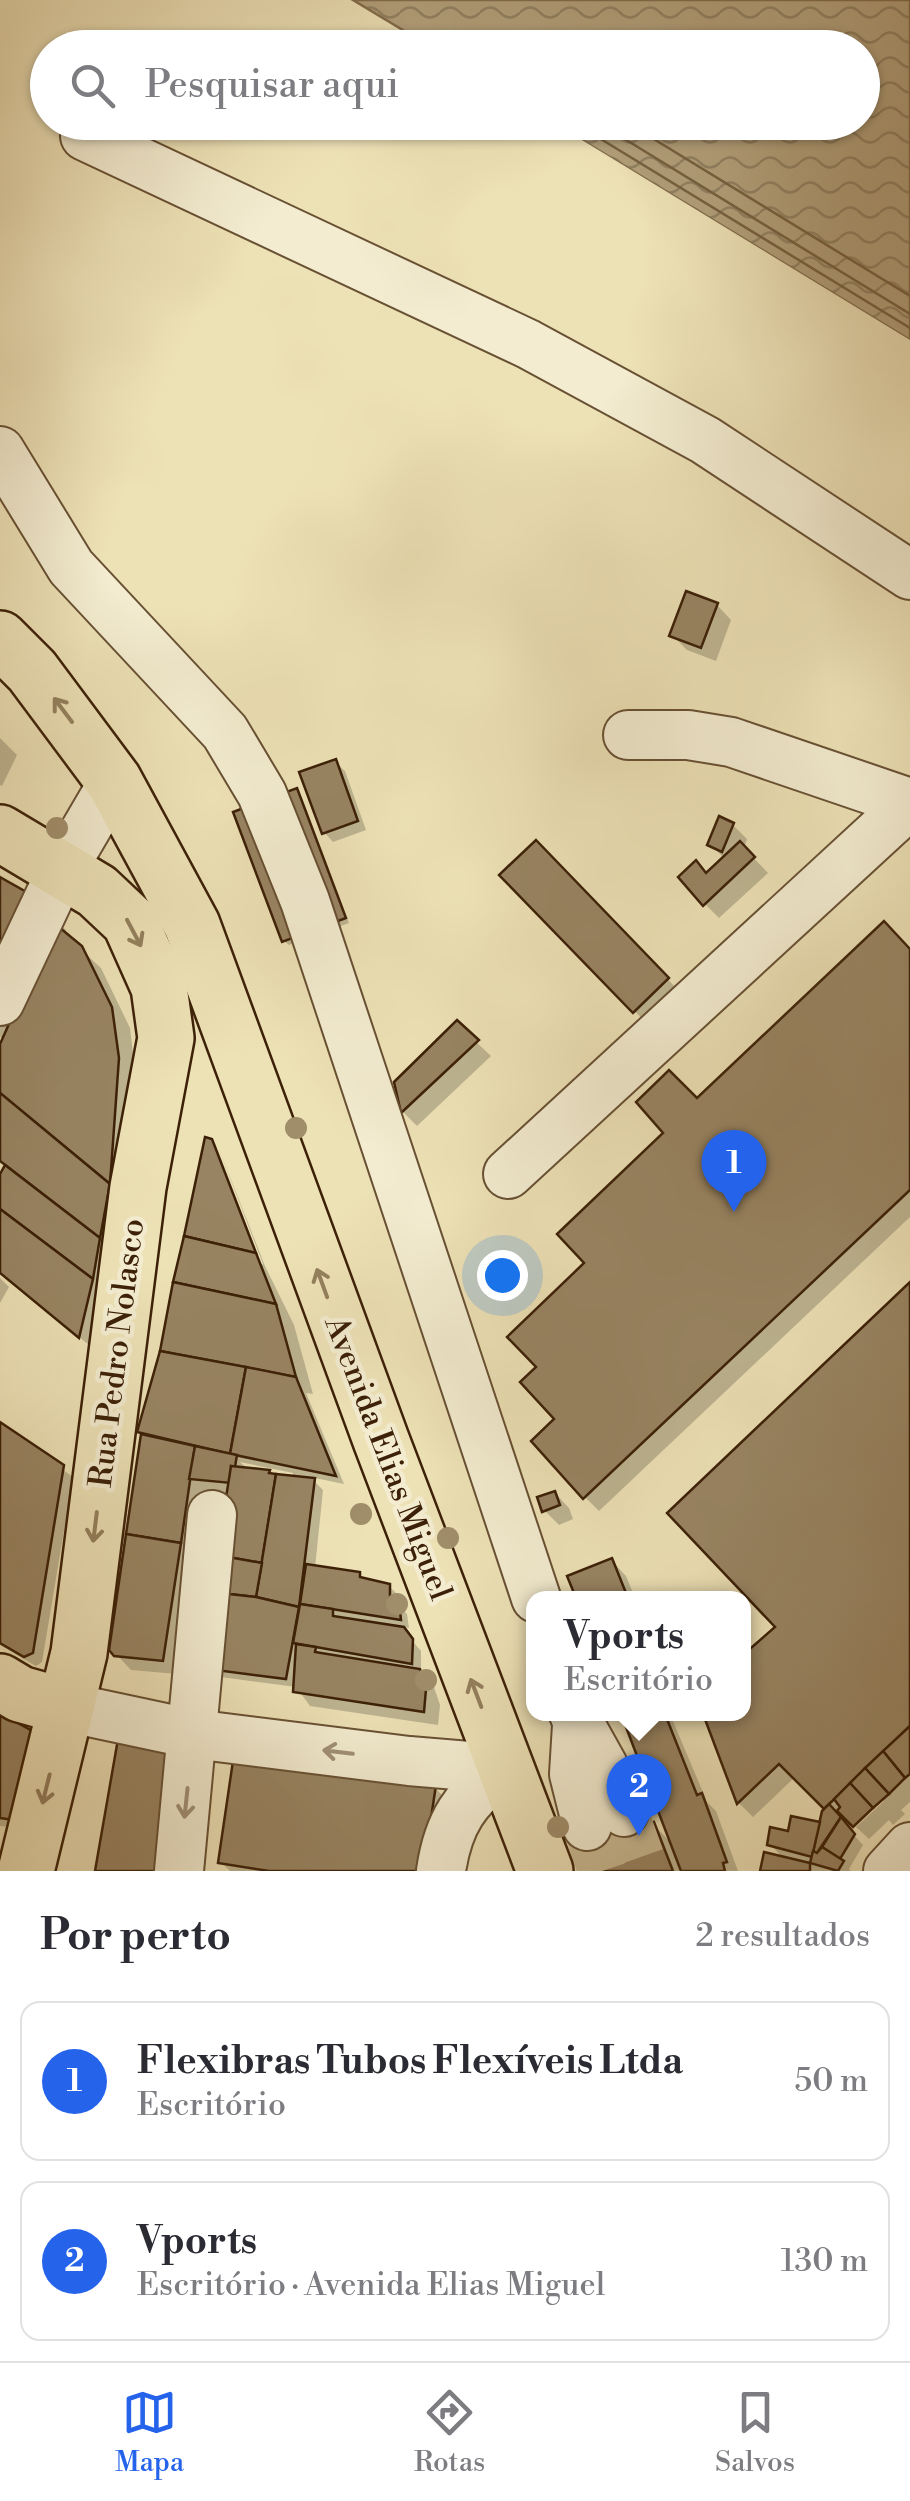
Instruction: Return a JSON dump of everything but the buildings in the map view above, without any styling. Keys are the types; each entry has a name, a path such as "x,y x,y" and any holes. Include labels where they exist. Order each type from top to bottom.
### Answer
{"main road":[{"name":"Avenida Elias Miguel","path":"0,639 32,671 114,782 192,925 545,1871"},
{"name":"Rua Pedro Nolasco","path":"0,834 96,891 130,922 159,988 166,1038 129,1136 138,1187 79,1653 26,1871"},
{"path":"0,1682 20,1694 66,1708"}],"street":[{"path":"94,140 528,344 705,440 910,575"},
{"path":"0,451 70,567 226,732 262,794 305,901 534,1591"},
{"path":"508,1174 910,803 731,742 688,734 628,735"},
{"path":"0,1001 32,953 62,870 114,782"},
{"path":"184,1870 212,1515"},
{"path":"66,1708 193,1734 505,1770"},
{"path":"576,1721 574,1774 605,1819"},
{"path":"409,1761 441,1780 448,1797 444,1855"},
{"path":"444,1855 472,1796 505,1770"},
{"path":"888,1871 910,1848"}],"water":[{"path":"353,0 910,0 910,340 582,140 880,140 880,30 403,30"}],"pier":[{"path":"578,140 910,340 910,345"}],"tunnel":[{"path":"624,1812 645,1871"},
{"path":"587,1826 602,1871"}],"place":[{"name":"Flexibras Tubos Flexíveis Ltda","path":"734,1212"},
{"name":"Vports","path":"639,1836"}]}
